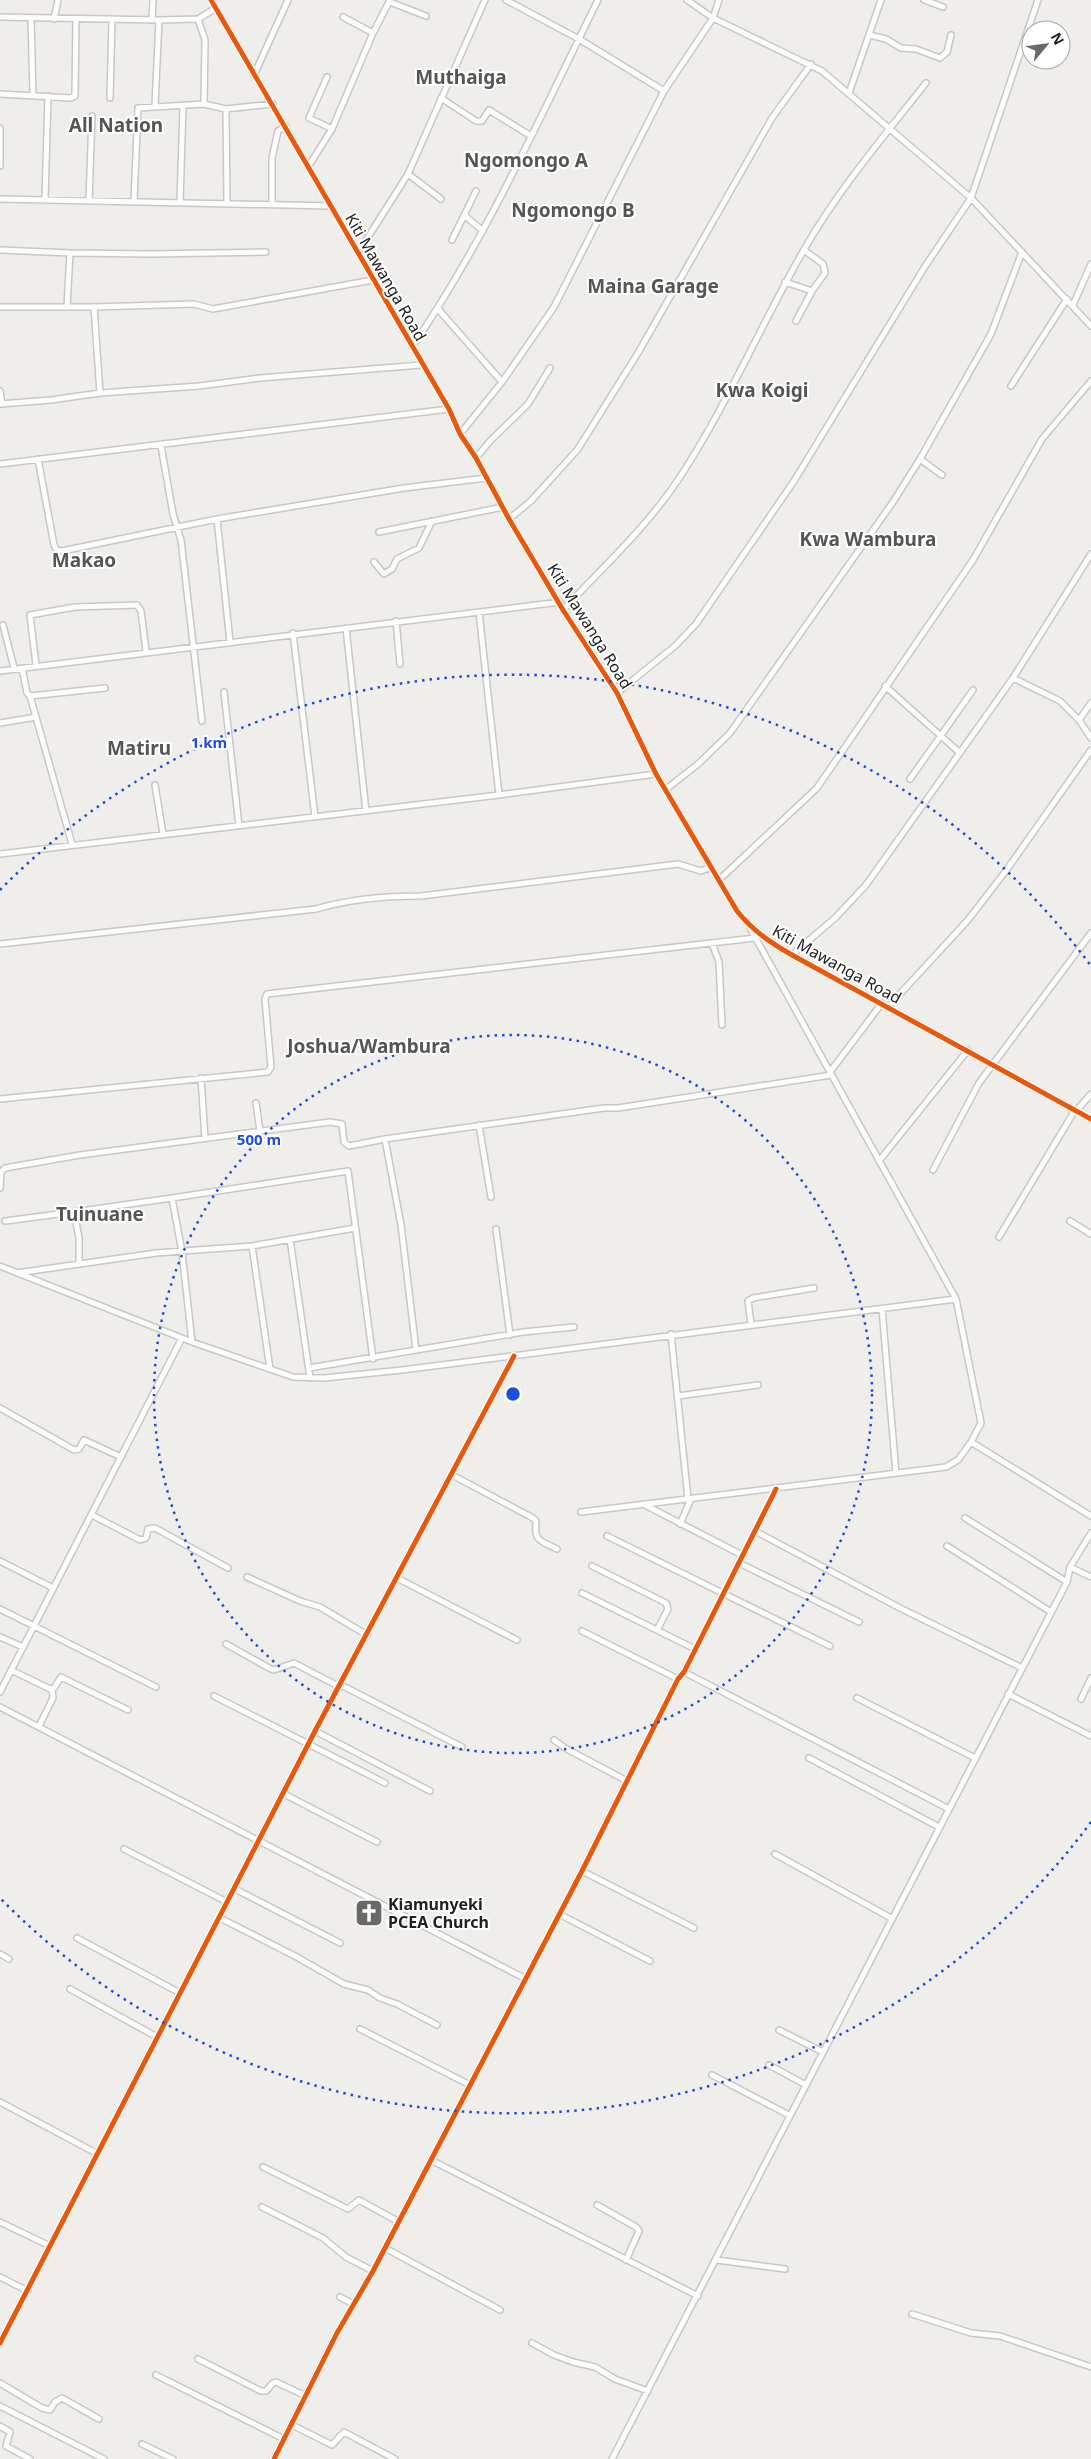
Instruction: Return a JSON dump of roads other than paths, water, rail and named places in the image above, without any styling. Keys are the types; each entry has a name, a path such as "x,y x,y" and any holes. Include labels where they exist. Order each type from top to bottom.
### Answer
{"street":[{"path":"54,19 58,0"},
{"path":"152,20 153,0"},
{"name":"Kiti Mawanga Road","path":"211,0 449,409 460,434 476,458 508,519 560,602 563,610 617,693 665,790 748,925 767,940 792,955 1091,1119"},
{"path":"254,75 288,0"},
{"path":"358,253 408,174 486,0"},
{"path":"506,0 579,39 664,91"},
{"path":"412,347 438,309 483,231 532,136 598,0"},
{"path":"687,0 713,18 811,64 849,93 971,198 1091,326"},
{"path":"460,434 502,382 554,307 664,91 713,18 719,0"},
{"path":"849,93 880,0"},
{"path":"924,0 943,7"},
{"path":"617,693 675,646 696,624 794,480 924,268 971,198 1038,0"},
{"path":"308,167 332,130 373,33 390,1 426,16"},
{"path":"0,17 112,20 198,19 216,8"},
{"path":"343,17 373,33"},
{"path":"31,18 33,95"},
{"path":"0,94 71,98 75,96 76,19"},
{"path":"198,19 205,40 204,104"},
{"path":"110,98 112,20"},
{"path":"155,106 159,20"},
{"path":"869,35 886,39 901,48 916,49 940,58 947,52 951,35"},
{"path":"508,519 531,501 578,449 638,353 772,118 811,64"},
{"path":"327,77 310,118 332,130"},
{"path":"563,610 646,522 678,480 723,404 804,250 888,128 926,83"},
{"path":"45,200 48,96"},
{"path":"442,98 479,122 482,121 489,110 532,136"},
{"path":"134,202 137,110 141,107 204,104 226,109 273,104"},
{"path":"180,202 184,106"},
{"path":"226,109 227,204"},
{"path":"89,201 92,116"},
{"path":"272,204 272,158 278,131 286,126"},
{"path":"0,128 0,166"},
{"path":"408,174 441,199"},
{"path":"452,240 476,191"},
{"path":"0,199 331,206"},
{"path":"464,215 483,231"},
{"path":"0,250 151,254 266,252"},
{"path":"796,321 812,291 823,278 824,268 804,250"},
{"path":"665,790 698,764 730,733 920,459 991,334 1022,252"},
{"path":"67,307 70,253"},
{"path":"1073,305 1091,264"},
{"path":"0,307 94,308 194,304 213,310 373,280"},
{"path":"786,282 812,291"},
{"path":"1012,386 1067,299"},
{"path":"94,308 100,393"},
{"path":"438,309 502,382"},
{"path":"0,391 1,404 100,393 199,386 260,378 422,365"},
{"path":"476,458 490,441 528,404 550,368"},
{"path":"719,880 816,788 973,560 1042,439 1091,381"},
{"path":"0,464 161,446 449,409"},
{"path":"161,446 181,540 202,721"},
{"path":"38,459 54,545 58,551 217,519 440,483 486,478"},
{"path":"920,459 942,475"},
{"path":"379,532 503,507"},
{"path":"217,519 230,642"},
{"path":"374,562 384,574 392,569 397,559 419,548 432,521"},
{"path":"792,955 836,917 866,885 1013,678 1091,554"},
{"path":"0,671 292,633 560,602"},
{"path":"36,665 30,615 75,607 137,606 141,611 146,652"},
{"path":"480,612 499,795"},
{"path":"396,622 400,664"},
{"path":"3,625 14,668"},
{"path":"346,628 366,811"},
{"path":"292,633 315,817"},
{"path":"22,668 27,692 30,696 72,844"},
{"path":"1013,678 1060,701 1079,720 1091,738"},
{"path":"885,686 960,754"},
{"path":"30,696 105,688"},
{"path":"910,779 942,737 973,690"},
{"path":"224,692 239,826"},
{"path":"1079,720 1091,703"},
{"path":"0,722 36,717"},
{"path":"888,1007 968,920 1008,868 1091,750"},
{"path":"0,854 499,795 656,774"},
{"path":"155,785 163,834"},
{"path":"0,944 316,909 333,904 393,896 421,896 678,864 701,871 711,867"},
{"path":"581,1512 896,1474 954,1464 971,1442 978,1428 981,1417 956,1299 748,925"},
{"path":"933,1170 979,1083 1091,933"},
{"path":"0,1099 262,1072 270,1069 265,999 268,994 755,938"},
{"path":"712,943 719,962 722,1025"},
{"path":"0,1188 1,1172 8,1167 205,1138 330,1122 342,1124 344,1142 349,1146 479,1125 604,1108 618,1108 831,1073 882,1003"},
{"path":"879,1161 968,1050"},
{"path":"201,1078 205,1138"},
{"path":"999,1237 1076,1110 1091,1094"},
{"path":"256,1104 260,1131"},
{"path":"479,1125 490,1197"},
{"path":"385,1139 401,1225 416,1350"},
{"path":"5,1221 348,1171 373,1359"},
{"path":"172,1198 182,1252 192,1342"},
{"path":"74,1212 79,1263"},
{"path":"1070,1221 1091,1234"},
{"path":"16,1273 156,1253 252,1246 355,1228"},
{"path":"496,1229 510,1335"},
{"path":"290,1239 310,1378"},
{"path":"252,1246 270,1369"},
{"path":"0,1266 192,1342 293,1377 310,1378 514,1356 671,1334 956,1299"},
{"path":"751,1324 748,1301 753,1298 814,1288"},
{"path":"882,1309 896,1474"},
{"path":"309,1368 510,1335 574,1327"},
{"path":"671,1334 689,1499 680,1524"},
{"path":"0,1692 32,1626 92,1515 182,1338"},
{"path":"0,2343 28,2291 96,2153 220,1918 315,1731 514,1356"},
{"path":"678,1396 758,1385"},
{"path":"0,1408 74,1450 79,1449 84,1440 121,1457"},
{"path":"971,1442 1091,1516"},
{"path":"452,1475 533,1518 536,1521 534,1534 536,1538 557,1549"},
{"path":"274,2459 353,2304 399,2222 582,1871 776,1489"},
{"path":"642,1504 742,1555"},
{"path":"92,1515 140,1540 146,1538 148,1529 156,1528 228,1568"},
{"path":"965,1518 1067,1582"},
{"path":"755,1531 900,1608 1022,1668"},
{"path":"612,2459 717,2260 789,2115 1067,1582 1070,1567 1091,1533"},
{"path":"607,1536 830,1646"},
{"path":"947,1546 1051,1612"},
{"path":"0,1561 53,1588"},
{"path":"739,1563 859,1622"},
{"path":"592,1566 666,1603 668,1609 657,1630"},
{"path":"1070,1567 1091,1577"},
{"path":"247,1577 300,1601 320,1607 367,1635"},
{"path":"397,1578 517,1640"},
{"path":"582,1593 695,1649"},
{"path":"0,1609 156,1686"},
{"path":"582,1631 678,1679"},
{"path":"0,1637 23,1647"},
{"path":"226,1644 274,1670 294,1663 462,1747"},
{"path":"11,1670 52,1689"},
{"path":"684,1672 949,1809"},
{"path":"39,1726 53,1698 52,1689 61,1678 128,1710"},
{"path":"1081,1699 1091,1678"},
{"path":"1008,1694 1091,1736"},
{"path":"214,1696 385,1783"},
{"path":"857,1698 975,1758"},
{"path":"0,1707 526,1978"},
{"path":"315,1731 430,1791"},
{"path":"554,1740 565,1748 627,1781"},
{"path":"809,1758 939,1827"},
{"path":"284,1794 377,1842"},
{"path":"124,1849 227,1902"},
{"path":"775,1854 892,1918"},
{"path":"582,1871 694,1928"},
{"path":"235,1889 340,1943"},
{"path":"559,1914 650,1961"},
{"path":"220,1918 295,1956 344,1984 368,1990 380,1998 397,2004 437,2025"},
{"path":"76,1938 180,1993"},
{"path":"0,1954 9,1959"},
{"path":"70,1989 157,2036"},
{"path":"360,2029 470,2085"},
{"path":"780,2030 823,2052"},
{"path":"769,2065 806,2085"},
{"path":"712,2075 789,2115"},
{"path":"0,2102 96,2153"},
{"path":"431,2160 698,2296"},
{"path":"263,2167 348,2209 359,2200 399,2222"},
{"path":"597,2205 636,2227 639,2231 626,2260"},
{"path":"262,2207 323,2238 346,2257 373,2271"},
{"path":"0,2222 50,2246"},
{"path":"385,2248 500,2310"},
{"path":"717,2260 785,2269"},
{"path":"0,2277 28,2291"},
{"path":"340,2297 353,2304"},
{"path":"912,2314 971,2333 1000,2336 1091,2367"},
{"path":"532,2343 554,2355 595,2367 615,2379 648,2391"},
{"path":"198,2359 261,2391 266,2391 272,2383 276,2382 306,2396"},
{"path":"156,2375 284,2439"},
{"path":"0,2384 42,2408 50,2410 55,2402 62,2398 99,2419"},
{"path":"0,2406 104,2459"},
{"path":"292,2425 332,2444 344,2432 394,2459"},
{"path":"0,2426 10,2432 6,2446 30,2459"},
{"path":"142,2444 173,2459"}],"place":[{"name":"Kiamunyeki PCEA Church","path":"369,1913"}],"district":[{"name":"Muthaiga","path":"461,77"},
{"name":"All Nation","path":"116,125"},
{"name":"Ngomongo A","path":"526,160"},
{"name":"Ngomongo B","path":"573,210"},
{"name":"Maina Garage","path":"653,286"},
{"name":"Kwa Koigi","path":"762,390"},
{"name":"Kwa Wambura","path":"868,539"},
{"name":"Makao","path":"84,560"},
{"name":"Matiru","path":"139,748"},
{"name":"Joshua/Wambura","path":"369,1046"},
{"name":"Tuinuane","path":"100,1214"}]}
